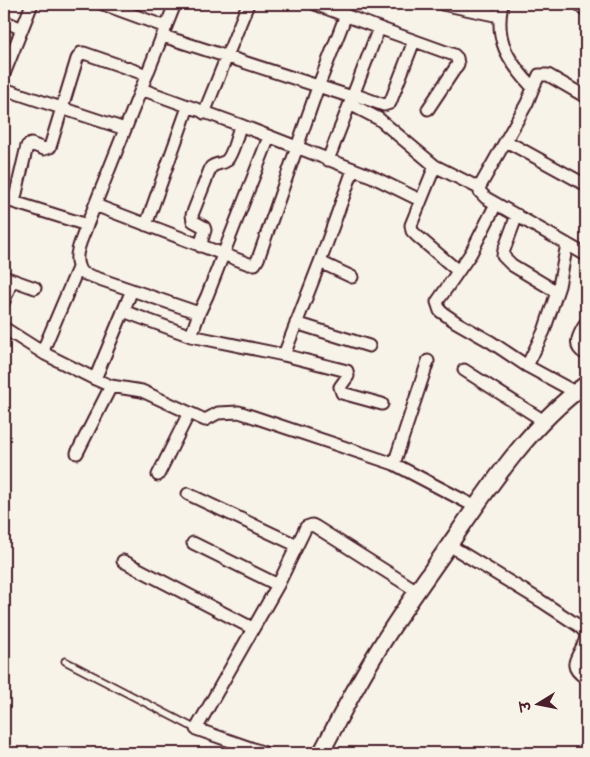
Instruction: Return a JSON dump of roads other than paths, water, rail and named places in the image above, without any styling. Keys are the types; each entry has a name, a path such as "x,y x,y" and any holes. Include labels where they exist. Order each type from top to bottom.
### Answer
{"main road":[{"path":"320,753 365,670 476,507 517,450 544,421 581,388"}],"street":[{"path":"4,74 32,4"},
{"path":"105,4 227,57 352,98 384,105 390,103 414,41"},
{"path":"175,4 87,225 76,258 78,268 82,273 199,313"},
{"path":"204,113 248,4"},
{"path":"315,4 333,7 346,15 378,28 454,55 458,62 428,109"},
{"path":"442,4 500,16"},
{"path":"502,4 500,16 502,43 507,57 533,88"},
{"path":"580,4 586,10"},
{"path":"95,205 200,246 249,264 255,264 318,87 346,15"},
{"path":"4,21 22,29"},
{"path":"328,160 378,28"},
{"path":"87,225 9,200 27,146 31,144 44,149 50,147 77,59 81,53 147,75"},
{"path":"479,188 527,103 539,75 548,75 586,97"},
{"path":"4,89 125,129"},
{"path":"141,90 240,125 353,170 420,200"},
{"path":"352,98 379,118 435,166 479,188 480,192 496,204 586,255"},
{"path":"146,225 188,107"},
{"path":"200,246 204,227 193,222 192,215 211,167 229,158 240,125"},
{"path":"191,336 269,137"},
{"path":"506,141 586,185"},
{"path":"435,166 411,225 412,231 458,271"},
{"path":"284,355 353,170"},
{"path":"496,204 471,253 437,302 440,310 526,366 581,388"},
{"path":"516,215 503,256 512,265 557,292"},
{"path":"526,366 544,331 557,292 567,244"},
{"path":"320,262 352,277"},
{"path":"45,354 44,348 78,268"},
{"path":"4,301 8,278 35,288"},
{"path":"95,379 132,290"},
{"path":"123,311 191,336 342,369 347,371 348,376 340,387 342,393 382,404"},
{"path":"296,323 369,346"},
{"path":"586,323 578,339 577,347 586,354"},
{"path":"4,328 45,354 111,386 142,391 205,420 218,413 239,412 394,464 476,507"},
{"path":"394,464 428,361"},
{"path":"464,370 544,421"},
{"path":"77,454 111,386"},
{"path":"158,475 189,413"},
{"path":"188,494 296,545"},
{"path":"265,753 196,729 278,585 306,527 316,526 417,591"},
{"path":"193,543 278,585"},
{"path":"450,545 580,626 586,637 574,661 575,668 579,674 586,678"},
{"path":"124,561 252,628"}],"lane":[{"path":"65,661 196,729"}]}
